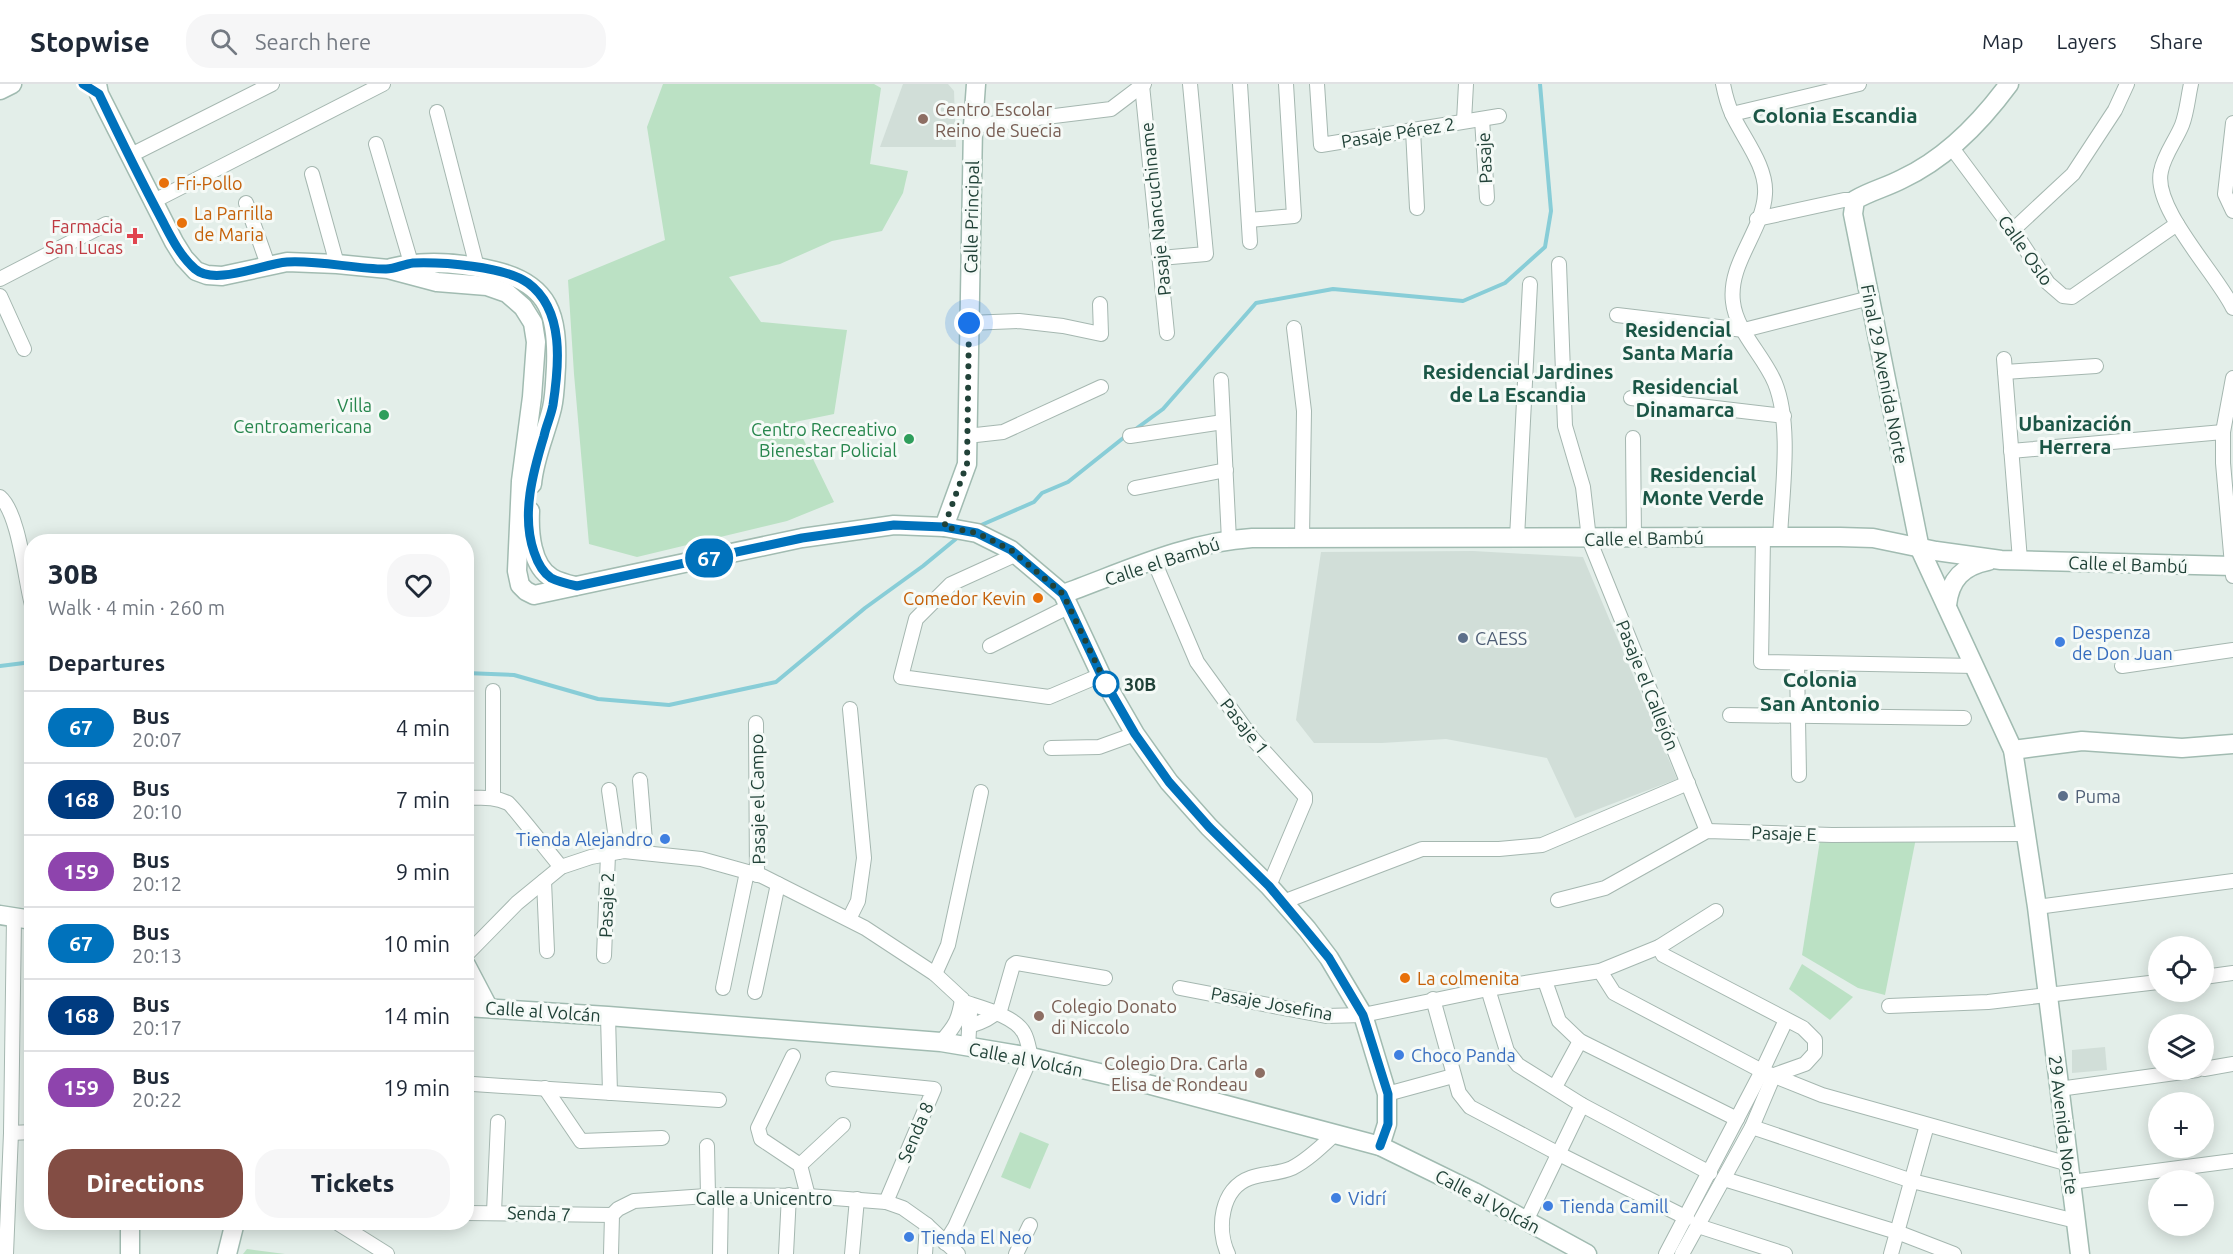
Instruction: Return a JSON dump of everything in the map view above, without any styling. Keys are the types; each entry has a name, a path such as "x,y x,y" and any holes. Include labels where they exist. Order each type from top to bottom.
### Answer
{"street":[{"path":"0,90 12,84"},
{"path":"83,84 98,89 152,202 184,258 196,270 207,275 222,276 287,262 388,269 437,282 488,286 507,293 523,307 533,323 536,342 532,397 521,481 517,571 520,585 534,596 802,538 894,525 944,527 977,533 1017,554 1067,600 1101,675 1135,734 1169,782 1209,827 1269,886 1329,958 1363,1015 1388,1094 1388,1124 1380,1146"},
{"path":"129,156 272,84"},
{"path":"152,202 383,84"},
{"name":"Calle Principal","path":"944,527 967,464 973,126 976,84"},
{"path":"1160,258 1206,254 1190,84"},
{"path":"1240,84 1250,242"},
{"path":"1249,220 1294,216 1286,84"},
{"name":"Pasaje Pérez 2","path":"1317,84 1321,145 1499,116"},
{"path":"1464,121 1467,84"},
{"path":"1723,84 1732,114 1755,155 1765,187 1765,197 1758,219 1734,278 1733,303 1744,330 1765,361 1774,381 1784,416 1761,662 1975,666"},
{"path":"1732,114 1859,84"},
{"path":"1758,219 1844,200 1855,200 1904,179 1952,148 2009,84"},
{"path":"2013,230 2073,174 2115,110 2127,84"},
{"path":"2191,84 2183,122 2160,173 2161,191 2177,224 2224,290 2233,308"},
{"path":"973,126 1111,109 1143,85"},
{"name":"Pasaje Nancuchiname","path":"1143,85 1167,333"},
{"path":"437,112 477,267"},
{"name":"Pasaje","path":"1482,118 1487,198"},
{"path":"2233,123 2225,194 2233,211"},
{"path":"1413,130 1418,208"},
{"path":"376,144 411,263"},
{"name":"Calle Oslo","path":"1952,148 2013,230 2048,283 2063,296 2072,297 2177,224"},
{"path":"312,174 337,264"},
{"name":"Final 29 Avenida Norte","path":"1855,200 1854,214 1920,549 2013,750"},
{"path":"246,203 268,265"},
{"path":"0,279 106,224"},
{"path":"388,269 411,263 477,267 516,276 528,283 546,302 552,313 557,344 552,407 532,479 529,522 531,543 538,562 549,577 577,586"},
{"name":"Pasaje el Callejón","path":"1559,264 1565,426 1583,487 1590,539 1707,831"},
{"path":"450,265 450,284"},
{"path":"1517,538 1530,284"},
{"path":"0,296 24,349"},
{"path":"1617,315 1744,330 1870,298"},
{"path":"969,323 1019,321 1063,326 1101,334 1100,304"},
{"path":"1293,328 1304,411 1302,538"},
{"path":"2020,560 2005,365 2096,366"},
{"path":"2233,378 2223,432 2225,499 2233,570"},
{"path":"1221,380 1229,540"},
{"path":"967,436 1003,432 1101,387"},
{"path":"1632,398 1784,416"},
{"path":"1130,436 1223,422"},
{"path":"2011,451 2223,432"},
{"path":"1633,438 1634,538"},
{"path":"1135,488 1226,470"},
{"path":"0,497 10,509 24,568"},
{"name":"Calle el Bambú","path":"1067,600 1154,561 1206,544 1229,540 1302,538 1873,538 1920,549 2001,560 2233,570"},
{"path":"1017,554 951,584 916,619 902,677 1049,698 1101,675"},
{"path":"1947,605 1948,595 1963,570 1971,564 2001,560"},
{"name":"Pasaje 1","path":"1154,561 1197,662 1252,738 1305,796 1305,801 1269,886"},
{"path":"990,646 1067,600"},
{"path":"2122,666 2233,650"},
{"path":"1797,663 1799,775"},
{"path":"493,691 493,797"},
{"path":"849,919 858,901 864,858 850,709"},
{"path":"1730,715 1964,718"},
{"name":"Pasaje el Campo","path":"723,988 752,873 756,723"},
{"path":"1051,748 1099,747 1135,734"},
{"path":"2013,750 2082,741 2182,748 2233,744"},
{"name":"29 Avenida Norte","path":"2013,750 2037,907 2080,1254"},
{"path":"640,780 646,853"},
{"path":"1283,902 1422,849 1499,849 1542,845 1688,783"},
{"name":"Pasaje 2","path":"604,956 613,853 609,790"},
{"path":"935,974 948,945 981,792"},
{"path":"474,798 493,797 511,804 561,867"},
{"path":"1558,900 1605,888 1707,831"},
{"name":"Pasaje E","path":"1707,831 1832,835 2026,834"},
{"path":"474,947 517,903 561,867 591,857 613,853 646,853 701,859 752,873 778,884 865,928 935,974 963,1000 970,1013 968,1047"},
{"path":"544,881 547,951"},
{"path":"2037,907 2233,881"},
{"path":"755,992 778,884"},
{"name":"Pasaje Josefina","path":"1180,988 1326,1016 1363,1015 1433,999 1600,971 1659,947 1716,911"},
{"path":"4,1251 11,1133 15,918"},
{"path":"1659,947 1663,955 1803,1028 1815,1040 1815,1053 1805,1064 1768,1073 1737,1119 1710,1173 1692,1222"},
{"path":"969,1026 997,1013 1001,1007 1013,965 1016,963 1105,978"},
{"path":"1600,971 1614,993 1768,1073 1822,1095 1928,1125 2070,1173 2233,1161"},
{"path":"2214,976 2233,973"},
{"path":"474,980 488,1007"},
{"path":"1545,981 1559,1021 1580,1041 1737,1119"},
{"path":"1889,1006 1988,1002 2148,983"},
{"path":"1488,989 1507,1051 1518,1065 1582,1106 1710,1173"},
{"path":"1433,999 1453,1076 1459,1093 1470,1107 1692,1222 1785,1254"},
{"path":"945,1243 955,1227 1031,1057 1025,1034 1019,1026 997,1013 963,1000"},
{"path":"941,1042 956,1025 963,1000"},
{"name":"Calle al Volcán","path":"474,1006 941,1042 1031,1057 1151,1085 1380,1146 1587,1254"},
{"path":"608,1016 610,1093"},
{"path":"1675,1252 1692,1222 1724,1179 1752,1127 1786,1020"},
{"path":"1555,1087 1580,1041"},
{"path":"793,1056 758,1128 761,1138 800,1165 807,1196"},
{"path":"2214,1067 2233,1064"},
{"path":"1388,1094 1453,1076"},
{"path":"2059,1089 2148,1077"},
{"name":"Senda 8","path":"833,1079 934,1089 886,1202"},
{"path":"474,1084 719,1100"},
{"path":"545,1088 581,1141 662,1138"},
{"path":"1526,1221 1582,1106"},
{"path":"494,1212 498,1122"},
{"path":"800,1165 843,1125"},
{"path":"1891,1254 1928,1125"},
{"path":"1752,1127 1912,1181 2076,1221"},
{"path":"11,1133 24,1132"},
{"path":"1228,1254 1222,1237 1223,1209 1236,1185 1250,1178 1291,1168 1336,1133"},
{"path":"707,1146 715,1196 720,1254"},
{"path":"1724,1179 1897,1232 1954,1254"},
{"path":"786,1254 789,1195"},
{"name":"Calle a Unicentro","path":"612,1215 618,1209 634,1201 715,1196 789,1195 886,1202 903,1208 927,1225 958,1254"},
{"path":"852,1254 857,1200"},
{"name":"Senda 7","path":"474,1212 612,1215"},
{"path":"611,1254 612,1215"},
{"path":"925,1254 927,1225"},
{"path":"1016,1254 1030,1225"},
{"path":"130,1230 130,1254"},
{"path":"227,1254 233,1230"},
{"path":"349,1230 387,1254"}],"shaded area":[{"name":"Centro Escolar Reino de Suecia","path":"903,84 948,84 954,91 956,147 880,147"},
{"name":"CAESS","path":"1473,551 1583,557 1677,779 1575,818 1547,758 1446,739 1382,743 1314,743 1296,720 1321,552"},
{"path":"2105,1047 2107,1070 2072,1073 2072,1050"}],"green space":[{"path":"663,84 874,84 881,88 870,164 908,171 903,193 882,231 832,241 780,264 729,277 761,322 847,330 834,414 795,422 834,502 787,521 637,557 589,544 568,280 665,240 647,127"},
{"path":"1821,834 1916,838 1885,995 1858,988 1802,955"},
{"path":"1802,964 1853,997 1830,1020 1789,989"},
{"path":"1020,1132 1049,1144 1030,1189 1001,1177"},
{"path":"247,1249 285,1254 243,1254"}],"waterway":[{"path":"1133,431 1163,409 1256,303 1333,289 1463,301 1505,283 1545,247 1551,211 1540,84"},
{"path":"979,526 1034,502 1042,493 1068,482 1127,435"},
{"path":"474,673 514,675 598,699 669,705 776,682 865,608 957,538"},
{"path":"0,666 24,663"}],"bus line":[{"name":"67","path":"83,84 99,94 163,222 184,258 196,270 207,275 222,276 287,262 388,269 411,263 450,265 477,267 516,276 538,292 552,313 557,344 552,407 532,479 529,522 531,543 538,562 549,577 577,586 802,538 894,525 944,527 977,533 1017,554 1063,594 1101,675 1135,734 1169,782 1209,827 1269,886 1329,958 1363,1015 1388,1094 1388,1124 1380,1146"}],"place":[{"name":"Centro Escolar Reino de Suecia","path":"923,119"},
{"name":"Fri-Pollo","path":"164,183"},
{"name":"La Parrilla de Maria","path":"182,223"},
{"name":"Farmacia San Lucas","path":"135,236"},
{"name":"Villa Centroamericana","path":"384,415"},
{"name":"Centro Recreativo Bienestar Policial","path":"909,439"},
{"name":"Comedor Kevin","path":"1038,598"},
{"name":"CAESS","path":"1463,638"},
{"name":"Despenza de Don Juan","path":"2060,642"},
{"name":"30B","path":"1106,684"},
{"name":"Puma","path":"2063,796"},
{"name":"Tienda Alejandro","path":"665,839"},
{"name":"La colmenita","path":"1405,978"},
{"name":"Colegio Donato di Niccolo","path":"1039,1016"},
{"name":"Choco Panda","path":"1399,1055"},
{"name":"Colegio Dra. Carla Elisa de Rondeau","path":"1260,1073"},
{"name":"Vidrí","path":"1336,1198"},
{"name":"Tienda Camill","path":"1548,1206"},
{"name":"Tienda El Neo","path":"909,1237"}],"district":[{"name":"Colonia Escandia","path":"1835,115"},
{"name":"Residencial Santa María","path":"1678,340"},
{"name":"Residencial Jardines de La Escandia","path":"1518,382"},
{"name":"Residencial Dinamarca","path":"1685,398"},
{"name":"Ubanización Herrera","path":"2075,434"},
{"name":"Residencial Monte Verde","path":"1703,486"},
{"name":"Colonia San Antonio","path":"1820,691"}],"route":[{"path":"969,323 967,464 944,527 977,533 1011,550 1063,594 1106,684"}]}
